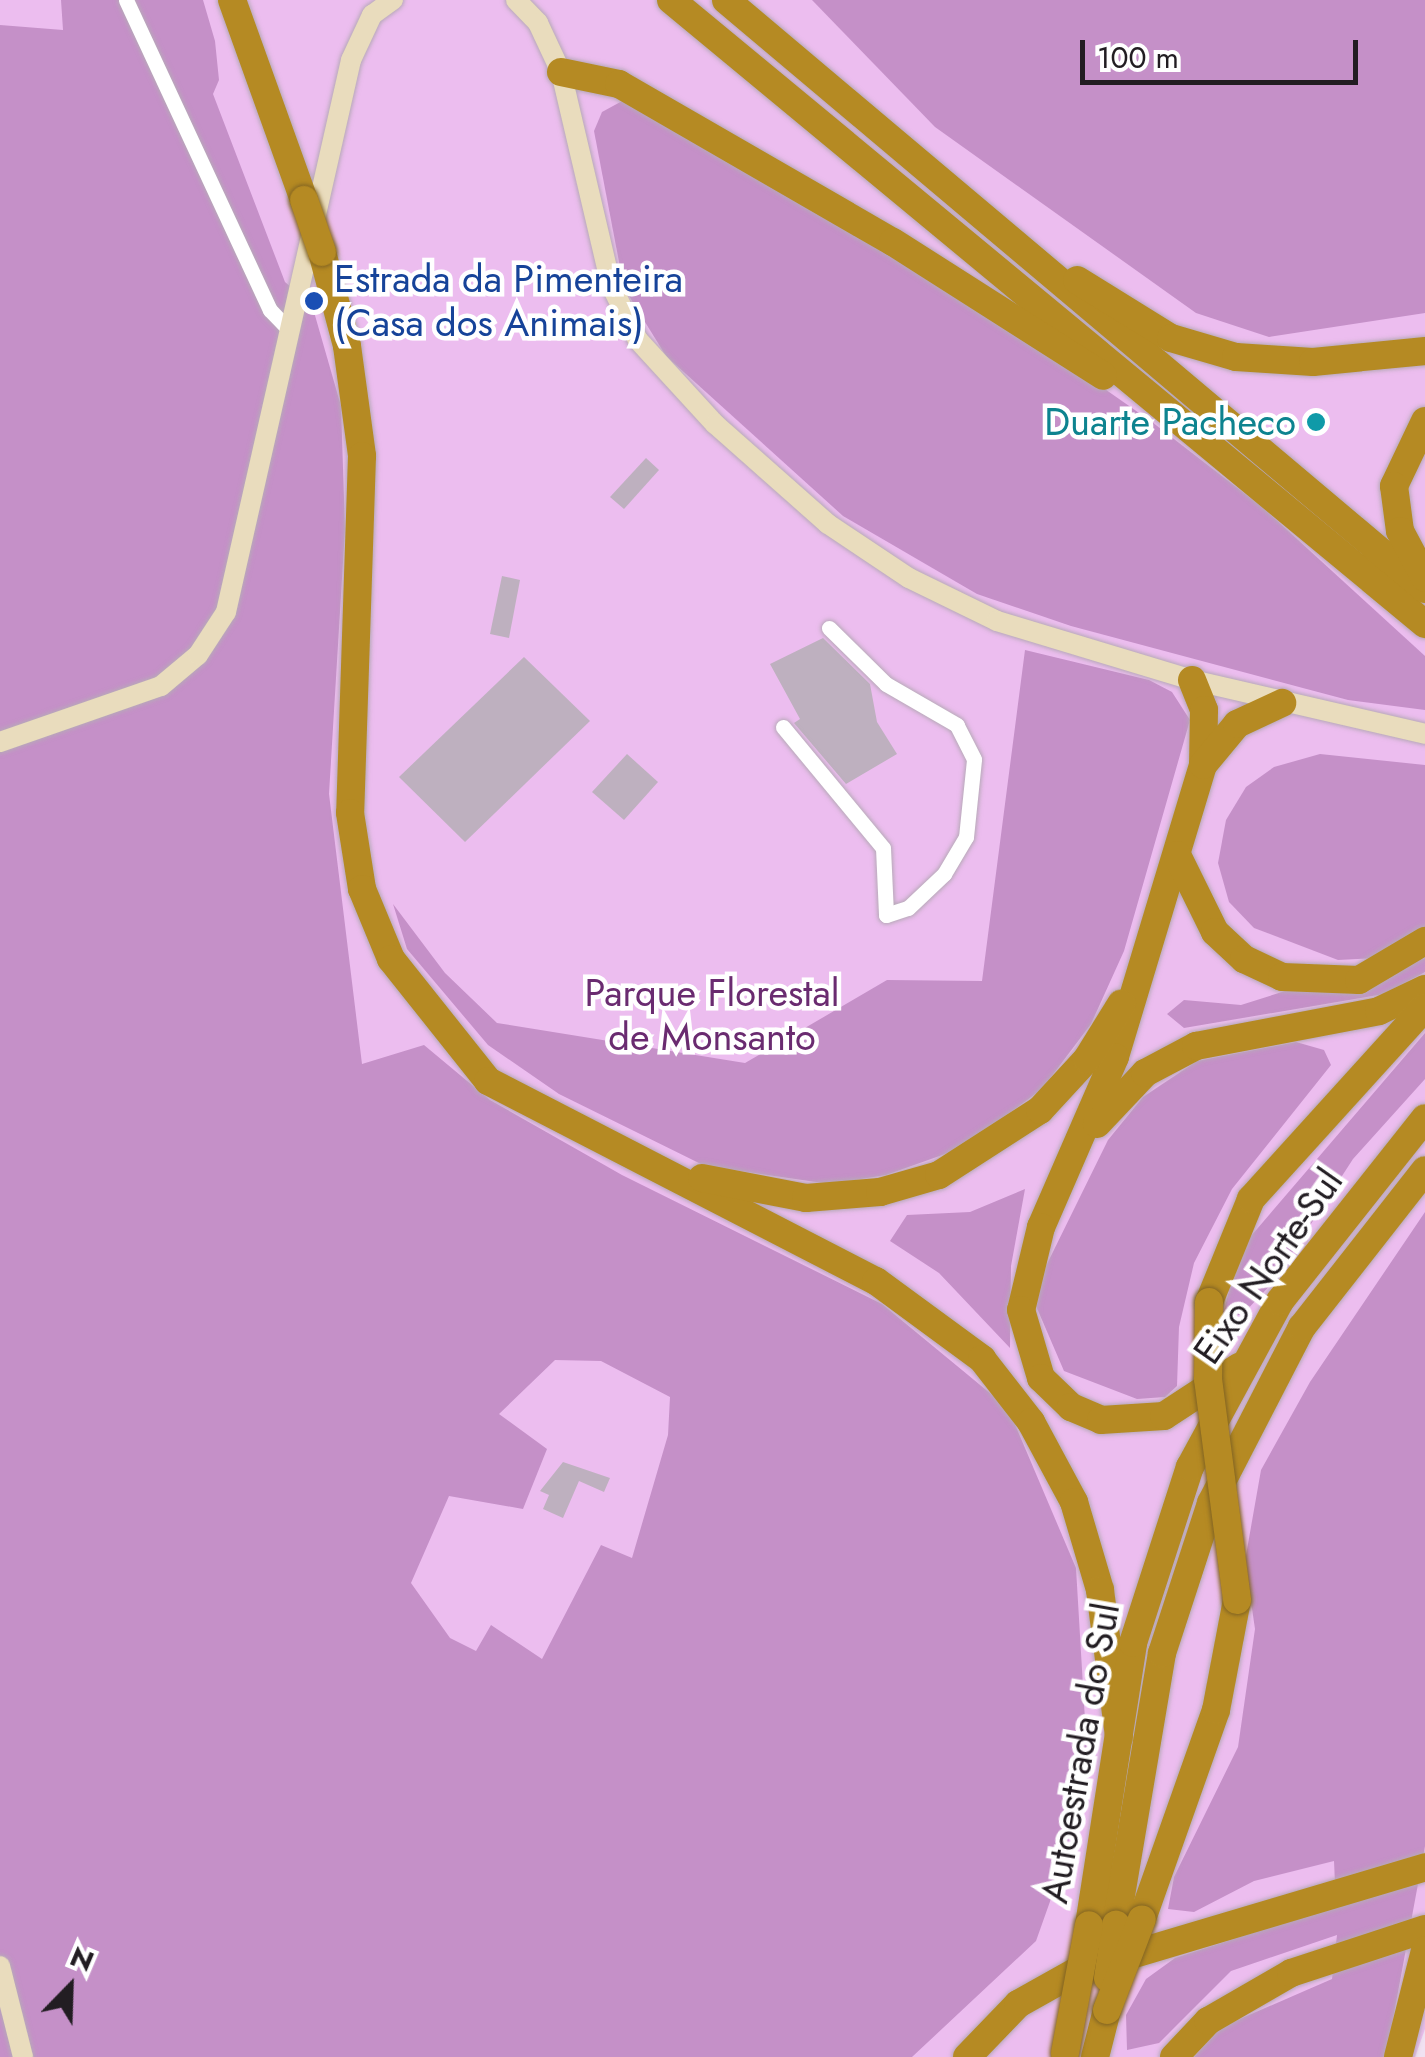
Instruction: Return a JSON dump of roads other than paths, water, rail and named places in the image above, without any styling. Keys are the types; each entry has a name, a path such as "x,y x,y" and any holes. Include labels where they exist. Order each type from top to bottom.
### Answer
{"highway":[{"path":"232,0 337,300 364,496 349,774 354,852 391,959 464,1060 513,1097 876,1281 982,1359 1032,1422 1074,1502 1100,1590 1119,1736"},
{"path":"671,0 1268,492 1422,610"},
{"path":"726,0 983,212 1340,521 1422,610"},
{"path":"561,72 620,84 893,242 1268,492"},
{"path":"983,212 1107,301 1210,351 1299,362 1425,351"},
{"path":"1425,421 1394,486 1400,531 1425,578"},
{"path":"1192,680 1204,710 1203,765 1145,959 1022,1286 1022,1332 1040,1378 1088,1416 1133,1423 1182,1407 1239,1367"},
{"path":"1203,765 1238,724 1282,702"},
{"path":"1177,855 1215,932 1244,959 1282,977 1360,980 1425,941"},
{"path":"445,1033 527,1093 647,1156 768,1196 844,1197 939,1175 1012,1133 1087,1059 1145,959"},
{"path":"1077,1148 1127,1088 1174,1055 1229,1036 1379,1011 1425,989"},
{"path":"1095,2057 1107,2010 1116,1923 1212,1726 1237,1600 1208,1379 1209,1302 1252,1198 1425,1008"},
{"name":"Eixo Norte-Sul","path":"1190,1467 1239,1367 1306,1264 1425,1118"},
{"name":"Eixo Norte-Sul","path":"1221,1482 1302,1327 1425,1170"},
{"name":"Autoestrada do Sul","path":"1116,1923 1119,1736 1141,1609 1190,1467"},
{"name":"Autoestrada do Sul","path":"1064,2055 1116,1923 1162,1653 1221,1482"},
{"path":"966,2057 1018,2004 1077,1972 1425,1866"},
{"path":"1174,2057 1208,2020 1257,1991 1425,1929"},
{"path":"1398,2057 1425,1950"}],"main road":[{"path":"0,742 161,686 214,633 238,578 352,60 372,16 393,0"},
{"path":"516,0 538,23 561,72 610,285 638,340 715,424 828,524 909,578 998,621 1192,680 1425,734"},
{"path":"0,1966 23,2057"}],"street":[{"path":"126,0 270,310 290,331"},
{"path":"783,727 884,848 886,915 908,908 966,837 974,760 957,725 886,684 829,628"}],"place":[{"name":"Estrada da Pimenteira (Casa dos Animais)","path":"314,301"},
{"name":"Duarte Pacheco","path":"1316,422"}],"park label":[{"name":"Parque Florestal de Monsanto","path":"712,1015"}]}
